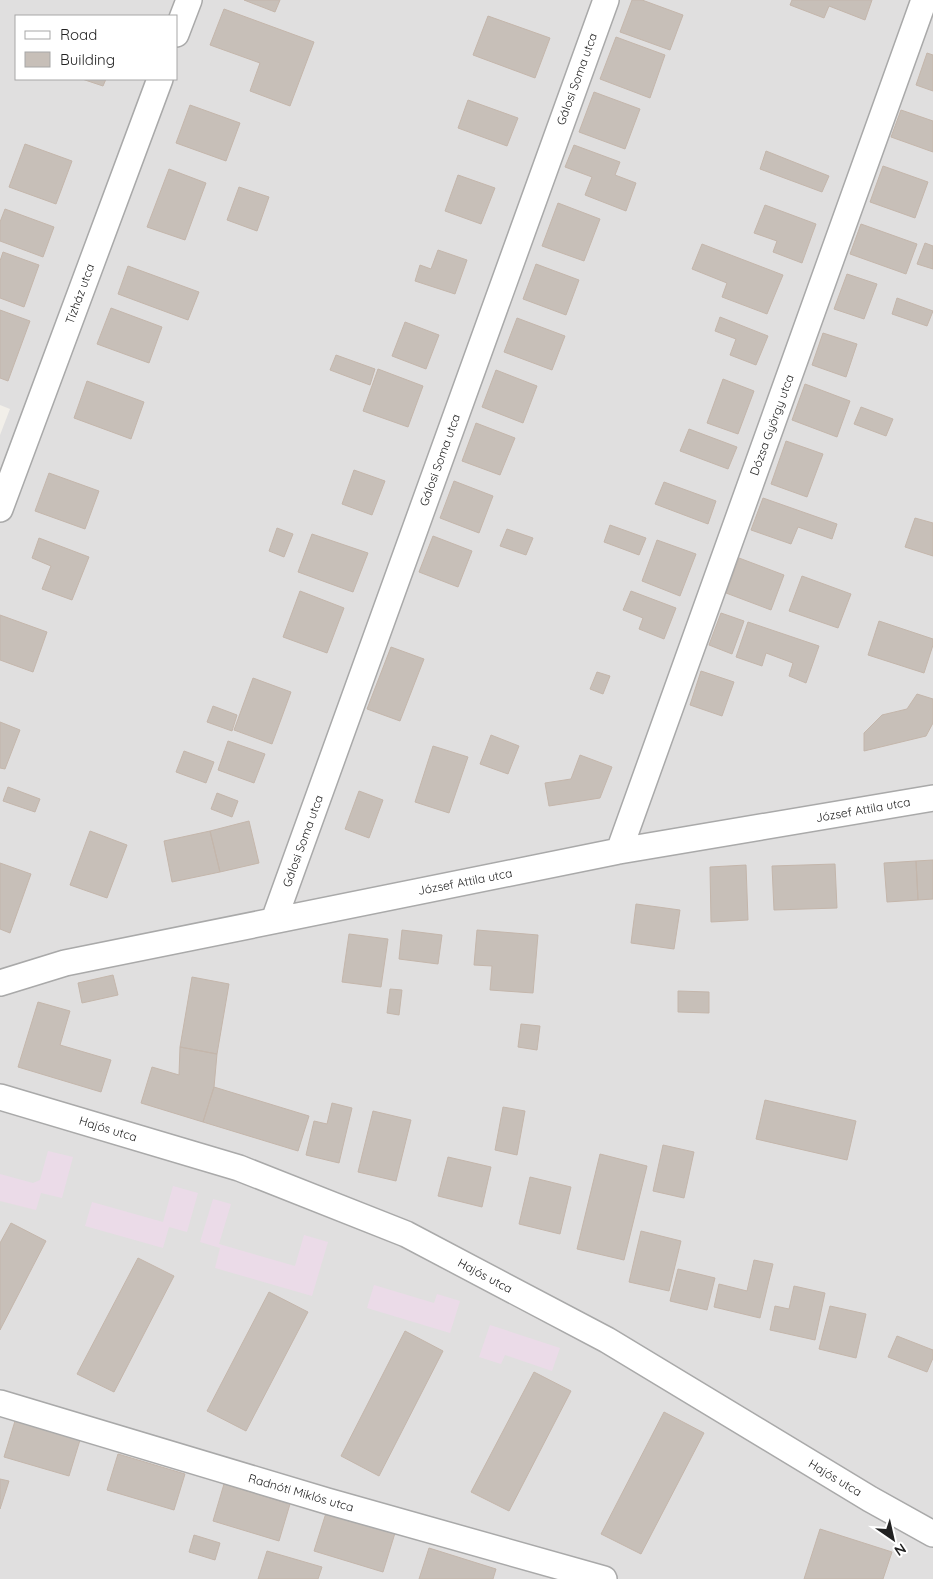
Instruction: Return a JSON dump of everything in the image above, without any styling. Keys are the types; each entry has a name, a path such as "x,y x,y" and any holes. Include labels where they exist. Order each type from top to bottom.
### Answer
{"street":[{"path":"178,29 189,0"},
{"name":"Gálosi Soma utca","path":"274,920 606,0"},
{"name":"Dózsa György utca","path":"619,851 924,0"},
{"name":"Tízház utca","path":"0,509 160,80"},
{"name":"József Attila utca","path":"0,983 65,962 619,851 933,798"},
{"name":"Hajós utca","path":"0,1097 239,1168 406,1234 607,1340 870,1499 933,1534"},
{"name":"Radnóti Miklós utca","path":"0,1403 327,1501 604,1579"}],"shaded area":[{"path":"0,0 933,0 933,1579 0,1579 0,435 10,409 0,405"},
{"path":"48,1151 73,1157 62,1198 41,1193 36,1210 0,1201 0,1174 33,1183 40,1180"},
{"path":"173,1186 198,1193 187,1232 169,1227 163,1248 85,1226 92,1202 163,1222"},
{"path":"213,1199 231,1204 219,1244 295,1266 304,1235 328,1242 312,1296 215,1268 220,1248 200,1242"},
{"path":"374,1285 434,1303 437,1294 460,1301 450,1333 367,1308"},
{"path":"490,1325 560,1348 552,1371 505,1355 501,1364 479,1357"}],"building":[{"path":"244,0 280,0 275,12"},
{"path":"632,0 642,0 683,15 670,50 620,32"},
{"path":"792,0 872,0 865,20 829,6 824,18 790,5"},
{"path":"224,9 314,42 290,106 250,91 260,63 210,45"},
{"path":"488,16 550,38 535,78 473,55"},
{"path":"616,37 665,55 650,98 600,79"},
{"path":"927,53 933,55 933,91 916,85"},
{"path":"85,80 106,80 103,86"},
{"path":"594,92 640,109 625,149 579,132"},
{"path":"468,100 518,118 507,146 458,128"},
{"path":"190,105 240,123 226,161 176,143"},
{"path":"901,110 933,121 933,152 891,137"},
{"path":"25,144 72,161 56,204 9,187"},
{"path":"574,145 620,162 615,175 636,183 626,211 585,195 592,177 565,167"},
{"path":"766,151 829,176 822,192 760,169"},
{"path":"883,166 928,182 915,218 870,202"},
{"path":"169,169 206,183 185,240 147,227"},
{"path":"458,175 495,188 481,224 445,211"},
{"path":"239,187 269,197 257,231 227,220"},
{"path":"558,203 600,219 584,261 542,246"},
{"path":"765,205 816,224 802,263 773,252 777,241 754,233"},
{"path":"5,209 54,227 43,257 0,241 0,222"},
{"path":"861,224 917,244 906,274 850,254"},
{"path":"925,243 933,246 933,269 917,264"},
{"path":"702,244 783,275 767,314 722,297 727,283 692,269"},
{"path":"438,250 467,260 455,294 415,281 420,265 431,269"},
{"path":"3,252 39,265 24,307 0,298 0,261"},
{"path":"536,264 579,280 566,315 523,299"},
{"path":"128,266 199,292 188,320 118,294"},
{"path":"847,274 877,284 864,319 834,309"},
{"path":"897,298 933,311 927,326 892,314"},
{"path":"111,308 162,327 149,363 97,344"},
{"path":"0,310 30,321 8,381 0,378"},
{"path":"720,317 768,336 756,365 730,355 736,339 715,331"},
{"path":"517,318 565,336 552,370 504,352"},
{"path":"405,322 439,335 426,369 392,356"},
{"path":"823,333 857,344 846,377 812,365"},
{"path":"336,355 375,369 370,385 330,370"},
{"path":"378,369 423,386 408,427 363,411"},
{"path":"496,370 537,386 523,423 482,407"},
{"path":"723,379 754,391 738,434 707,423"},
{"path":"87,381 144,402 131,439 74,418"},
{"path":"805,384 850,401 837,437 792,420"},
{"path":"861,407 893,419 886,436 854,424"},
{"path":"476,423 515,438 500,475 462,461"},
{"path":"689,429 737,447 728,469 680,451"},
{"path":"786,441 823,454 807,497 771,484"},
{"path":"354,470 385,481 372,515 342,504"},
{"path":"49,473 99,491 85,529 35,511"},
{"path":"454,481 493,496 479,533 440,518"},
{"path":"664,482 716,501 708,524 655,504"},
{"path":"763,498 837,524 832,539 798,527 791,544 751,530"},
{"path":"915,518 933,523 933,556 905,547"},
{"path":"610,525 646,538 639,555 604,542"},
{"path":"277,528 293,534 284,557 269,551"},
{"path":"507,529 533,538 526,555 500,546"},
{"path":"312,534 368,553 353,592 298,572"},
{"path":"433,536 472,551 458,587 419,572"},
{"path":"39,538 89,557 72,600 42,589 51,566 32,558"},
{"path":"657,540 696,554 680,596 642,581"},
{"path":"739,558 784,575 771,610 726,593"},
{"path":"802,576 851,594 838,628 789,611"},
{"path":"300,591 344,608 327,653 283,637"},
{"path":"631,591 676,608 664,639 639,629 643,618 623,610"},
{"path":"721,613 744,621 732,654 709,645"},
{"path":"0,615 47,632 33,672 0,660"},
{"path":"879,621 933,639 933,645 924,673 868,655"},
{"path":"748,622 819,646 806,683 789,676 793,663 766,653 762,666 736,657"},
{"path":"391,647 424,659 400,721 367,709"},
{"path":"701,671 734,682 722,716 690,705"},
{"path":"597,672 610,676 603,694 590,689"},
{"path":"253,678 291,692 272,744 234,730"},
{"path":"917,694 933,699 933,723 926,736 864,751 864,733 882,715 907,709"},
{"path":"213,706 237,715 232,731 207,722"},
{"path":"0,722 20,730 5,769 0,768"},
{"path":"491,735 519,746 508,774 480,764"},
{"path":"228,741 265,754 254,783 218,770"},
{"path":"433,746 468,757 449,813 415,802"},
{"path":"184,751 214,762 206,783 176,772"},
{"path":"580,755 612,767 600,798 549,806 545,783 571,779"},
{"path":"8,787 40,799 35,812 3,801"},
{"path":"359,791 383,800 369,838 345,829"},
{"path":"217,793 238,801 232,817 211,809"},
{"path":"249,821 259,863 220,872 210,831"},
{"path":"90,831 127,845 107,898 70,885"},
{"path":"210,831 220,872 172,882 164,841"},
{"path":"933,860 933,899 918,900 916,861"},
{"path":"916,861 918,900 887,902 884,863"},
{"path":"0,863 31,874 10,933 0,929"},
{"path":"835,864 837,908 774,910 772,866"},
{"path":"746,865 748,920 711,922 710,867"},
{"path":"636,904 680,910 674,949 631,943"},
{"path":"402,930 442,935 438,964 399,959"},
{"path":"477,930 538,935 533,993 490,990 492,966 474,965"},
{"path":"349,934 388,939 381,987 342,982"},
{"path":"113,975 118,995 82,1003 78,983"},
{"path":"192,977 229,984 217,1054 180,1047"},
{"path":"390,989 402,990 399,1015 387,1013"},
{"path":"678,991 709,992 709,1013 678,1012"},
{"path":"38,1002 70,1011 60,1045 111,1060 101,1092 18,1067"},
{"path":"521,1024 540,1026 537,1050 518,1047"},
{"path":"180,1047 217,1054 214,1087 203,1122 141,1103 152,1067 179,1075"},
{"path":"214,1087 309,1116 298,1151 203,1122"},
{"path":"765,1100 856,1121 847,1160 756,1139"},
{"path":"332,1103 352,1108 339,1163 306,1155 314,1121 327,1124"},
{"path":"503,1107 525,1111 517,1155 495,1150"},
{"path":"373,1111 411,1120 396,1181 358,1172"},
{"path":"663,1145 694,1152 684,1198 653,1191"},
{"path":"600,1154 647,1166 624,1260 577,1249"},
{"path":"448,1157 491,1167 482,1207 438,1196"},
{"path":"530,1177 571,1187 560,1234 519,1224"},
{"path":"11,1223 46,1241 0,1330 0,1243"},
{"path":"641,1231 681,1241 669,1291 629,1282"},
{"path":"138,1258 174,1276 114,1392 77,1374"},
{"path":"754,1260 773,1264 760,1318 714,1307 719,1284 747,1291"},
{"path":"678,1269 715,1278 707,1310 670,1301"},
{"path":"794,1286 825,1293 815,1340 770,1330 775,1306 789,1309"},
{"path":"269,1292 308,1312 246,1431 207,1411"},
{"path":"830,1306 866,1314 856,1358 819,1349"},
{"path":"405,1331 443,1351 379,1476 341,1456"},
{"path":"897,1336 933,1350 933,1358 927,1372 888,1357"},
{"path":"534,1372 571,1391 509,1511 471,1492"},
{"path":"664,1412 704,1433 641,1554 601,1534"},
{"path":"15,1421 80,1440 69,1476 4,1457"},
{"path":"118,1454 185,1474 174,1510 107,1490"},
{"path":"0,1479 9,1481 0,1509"},
{"path":"224,1484 290,1504 279,1541 213,1521"},
{"path":"326,1513 395,1533 383,1572 314,1551"},
{"path":"820,1529 892,1552 883,1579 804,1579"},
{"path":"194,1535 220,1543 215,1560 189,1552"},
{"path":"429,1548 496,1569 493,1579 419,1579"},
{"path":"267,1551 322,1567 318,1579 258,1579"}]}
